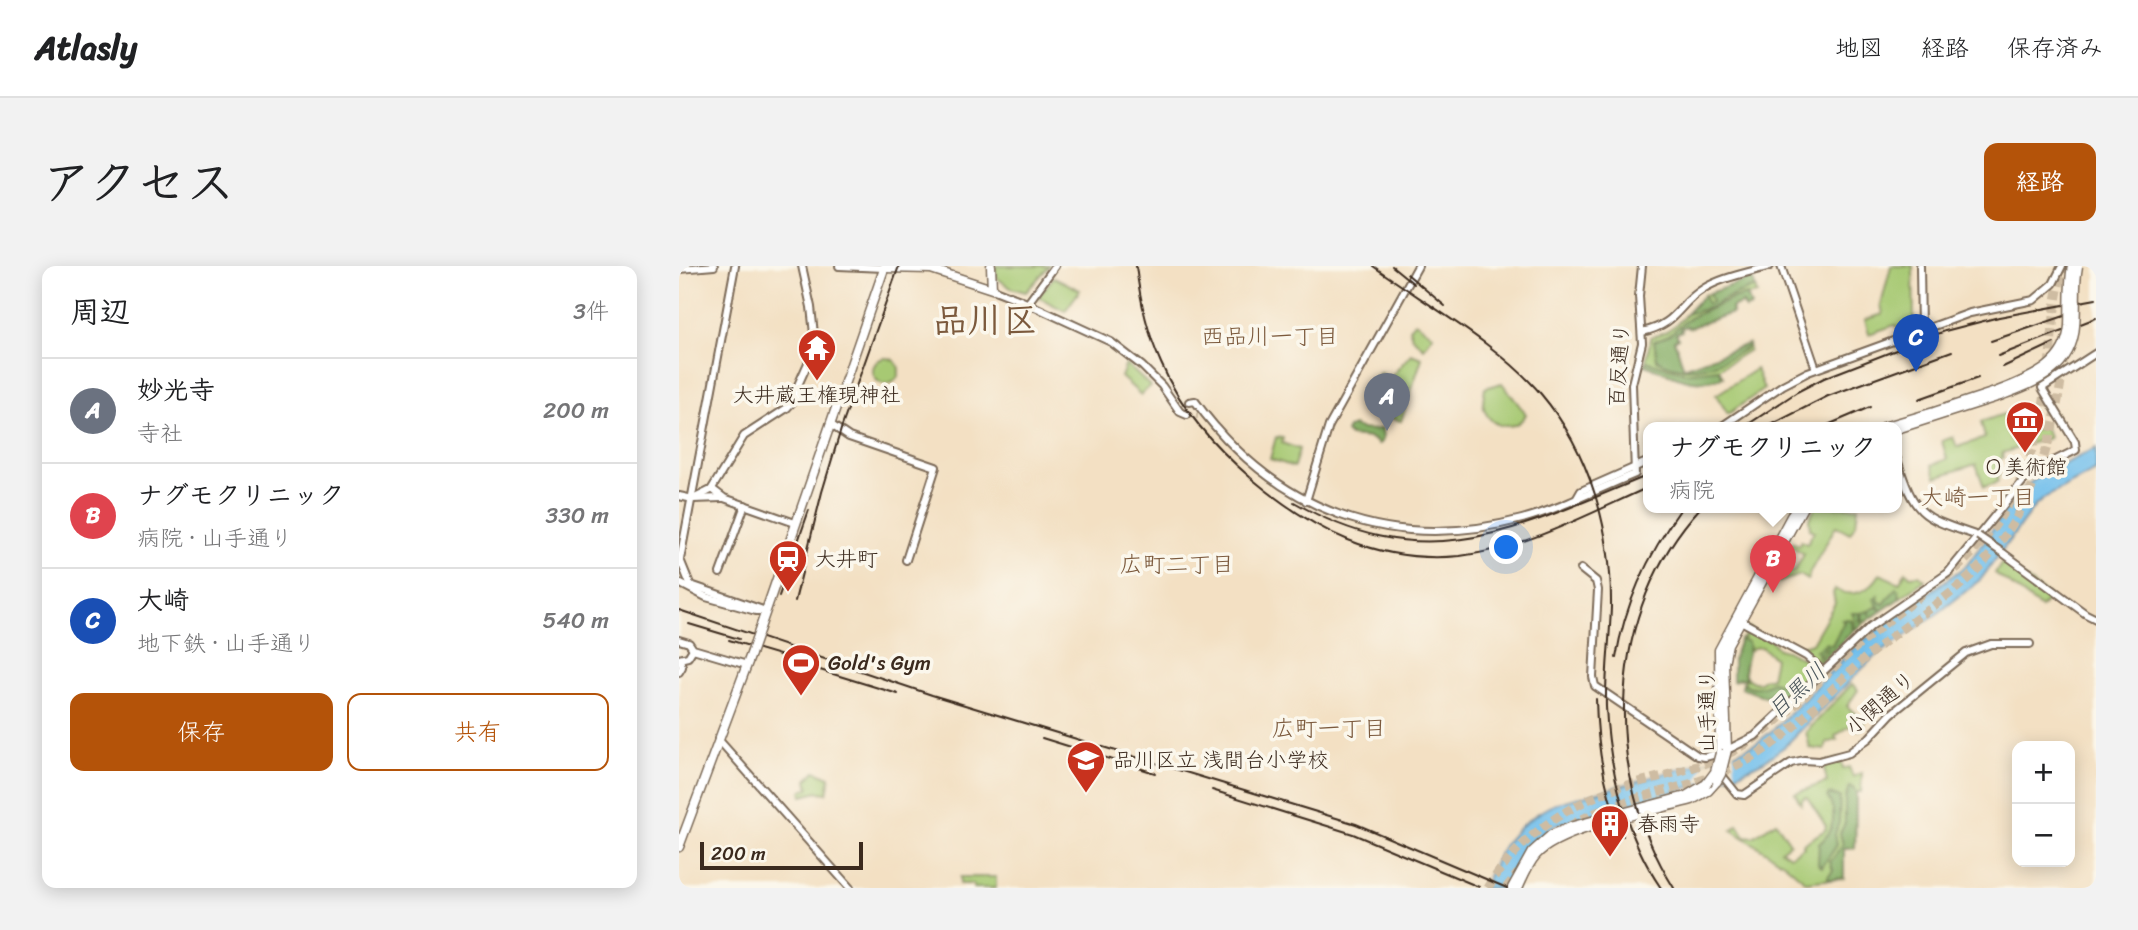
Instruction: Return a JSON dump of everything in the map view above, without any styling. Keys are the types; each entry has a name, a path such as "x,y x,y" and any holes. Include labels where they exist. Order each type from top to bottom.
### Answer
{"main road":[{"path":"679,847 751,654 885,267 931,268 992,289 991,266"},
{"path":"1899,422 1999,393 2037,374 2058,356 2068,332 2068,291 2072,266"},
{"path":"1902,427 2044,378 2054,371 2066,354 2075,329 2074,290 2078,266"},
{"name":"山手通り","path":"1512,888 1532,852 1551,835 1573,826 1686,796 1706,784 1715,772 1724,751 1719,650 1793,513"},
{"name":"山手通り","path":"1518,888 1536,855 1554,841 1576,832 1692,800 1708,791 1719,778 1724,751 1724,663 1728,645 1800,513"}],"street":[{"path":"679,269 714,266"},
{"path":"695,588 680,563 736,266"},
{"path":"692,499 712,489 744,436 787,408 796,398 798,385 808,363 814,331 812,309 801,266"},
{"path":"839,266 885,267"},
{"path":"1028,303 1055,266"},
{"path":"1306,501 1329,426 1418,266"},
{"name":"百反通り","path":"1635,470 1632,384 1642,332 1639,296 1642,266"},
{"path":"1642,332 1658,328 1670,321 1704,288 1770,266"},
{"path":"1781,266 1817,367"},
{"path":"1920,266 1921,329"},
{"path":"1729,422 1783,385 1817,367 1970,313 2034,300 2053,284 2061,266"},
{"path":"992,289 1111,342 1142,366 1180,412 1187,415"},
{"path":"1581,569 1596,581 1598,590 1593,681 1595,686 1701,758 1724,751 1755,736 1871,626 1948,573 2023,481 2036,470 2076,450 2075,442 2042,388 2096,354"},
{"path":"1170,398 1178,404"},
{"path":"1192,401 1250,462 1306,501 1375,526 1407,531 1438,532 1513,521 1577,498 1581,491 1643,465"},
{"path":"1198,416 1207,417"},
{"path":"830,424 849,437 936,467 907,560"},
{"path":"1902,474 1910,497 1918,508 1941,525 1978,536 2096,619"},
{"path":"712,489 724,498 795,523"},
{"path":"679,496 692,499 724,498"},
{"path":"720,573 745,505"},
{"path":"680,515 689,516"},
{"path":"679,583 695,588 716,600 765,611"},
{"path":"1741,621 1806,656 1822,670"},
{"path":"679,640 689,643 693,649 747,665"},
{"name":"小関通り","path":"1719,778 1737,794 1744,795 1791,763 1819,761 1849,753 1869,738 1891,713 1966,653 1991,644 2030,644"},
{"path":"679,672 682,667 679,659 688,657 693,649"},
{"path":"718,739 850,888"}],"green space":[{"path":"995,266 1049,266 1026,292 1011,288 997,278"},
{"path":"1891,266 1913,266 1914,321 1869,334 1865,320 1883,314 1881,305"},
{"path":"1054,277 1080,290 1065,311 1038,297"},
{"path":"1752,278 1757,294 1747,296 1751,307 1745,309 1743,303 1731,308 1732,313 1681,328 1682,331 1676,333 1678,338 1674,340 1684,368 1748,344 1749,350 1719,369 1723,377 1693,380 1645,365 1651,337 1677,324 1704,295"},
{"path":"1752,278 1755,287 1709,308 1686,314 1704,295 1707,304 1712,302 1709,293"},
{"path":"1747,295 1751,307 1745,309 1743,303 1731,308 1732,313 1681,328 1682,331 1676,333 1678,338 1674,340 1684,368 1748,344 1748,347 1715,364 1693,369 1681,368 1669,365 1657,360 1654,341 1669,335 1689,318"},
{"path":"1415,322 1433,335 1424,348 1412,337 1409,328"},
{"path":"1411,354 1422,358 1401,421 1388,417 1392,403 1366,391 1380,373 1390,378"},
{"path":"886,358 895,362 899,371 895,380 886,384 877,380 873,371 877,362"},
{"path":"1646,361 1685,373 1718,369 1723,377 1692,381 1645,365"},
{"path":"1126,364 1150,386 1141,395 1121,377"},
{"path":"1756,369 1764,389 1728,414 1716,395"},
{"path":"1502,383 1526,414 1517,424 1511,426 1493,422 1483,406 1485,388"},
{"path":"2012,414 2019,435 2045,426 2049,438 2017,445 2018,448 2002,453 2003,458 1996,461 2000,475 1997,476 1998,482 1984,487 1976,464 1936,477 1932,465 1947,459 1942,441 1953,437 1957,447 1985,438 1981,422"},
{"path":"1354,426 1372,430 1382,428 1381,443 1369,438 1350,436 1346,432"},
{"path":"1276,437 1283,438 1282,443 1299,449 1294,467 1270,459"},
{"path":"1812,513 1857,513 1856,524 1850,533 1836,526 1808,580 1800,575 1779,582 1779,566 1794,572 1804,554 1791,546 1793,542 1799,545 1801,541 1807,544 1814,531 1810,529 1809,519"},
{"path":"2003,562 2050,597 2041,608 1995,573"},
{"path":"1906,571 1910,576 1919,575 1925,580 1853,631 1820,663 1799,647 1812,643 1835,603 1835,589 1848,593 1861,592 1880,574 1899,583"},
{"path":"1896,588 1900,598 1854,630 1855,620 1852,613 1859,613 1862,621 1861,613 1868,611 1870,616 1870,610 1876,607 1880,609 1874,599 1878,595 1879,602 1884,604"},
{"path":"1842,620 1852,620 1853,631 1820,663 1818,661 1828,648 1825,647 1817,657 1815,651 1826,643 1832,645 1844,622"},
{"path":"1747,627 1771,641 1778,649 1805,660 1814,669 1785,699 1772,693 1765,697 1742,688 1745,680 1743,678 1733,681 1733,660 1740,639 1745,637","holes":["1761,647 1775,658 1771,678 1758,683 1748,679 1745,668 1748,652 1753,648"]},
{"path":"1740,639 1748,642 1749,646 1744,669 1746,679 1733,681 1733,660"},
{"path":"1790,678 1795,681 1796,687 1785,699 1772,693 1765,697 1742,688 1743,682 1753,687 1772,682 1782,685"},
{"path":"1852,684 1858,690 1847,706 1865,723 1859,730 1853,724 1835,736 1837,740 1827,743 1825,750 1810,748 1806,732"},
{"path":"1840,758 1843,769 1849,767 1853,777 1862,773 1861,792 1856,792 1855,848 1844,849 1844,878 1806,882 1785,864 1732,830 1738,825 1745,836 1753,837 1776,822 1790,843 1781,850 1790,856 1804,847 1803,844 1825,830 1826,826 1807,797 1803,798 1801,804 1795,793 1827,782 1823,763"},
{"path":"815,771 830,777 827,793 802,796 801,791 809,788 807,780"},
{"path":"1849,787 1856,792 1855,848 1844,849 1844,878 1828,880 1833,870 1830,862 1843,845 1840,833 1845,823 1845,798"},
{"path":"1829,794 1840,797 1839,822 1835,834 1837,845 1822,867 1818,864 1819,844 1828,834 1833,822 1833,809 1827,797"},
{"path":"960,877 996,877 996,888 974,888 973,884 960,884"}],"water":[{"path":"2096,448 2096,471 2046,497 2035,506 1981,579 1941,611 1872,659 1784,747 1764,761 1737,774 1555,825 1527,846 1505,888 1483,888 1510,838 1528,820 1555,804 1734,754 1757,743 1858,644 1967,565 2022,490 2036,478"}],"pier":[{"path":"1734,753 1735,773 1694,784 1704,762"}],"tunnel":[{"path":"1945,578 1968,558 2004,512 2029,459 2044,402 2055,305 2064,266"},
{"path":"1570,826 1611,806 1697,782 1757,755 1790,730 1876,649 1965,581 1988,558 2007,533 2036,477 2055,417 2064,353"},
{"path":"1187,415 1198,416"},
{"path":"1488,888 1513,854 1529,839 1582,803 1621,787 1705,764 1751,741 1783,716 1865,640 1925,592"},
{"path":"1506,888 1518,873"}],"railway":[{"path":"795,601 822,492 842,426 899,266"},
{"path":"1136,266 1152,340 1169,380 1189,412 1212,440 1275,498 1348,540 1401,555 1460,556 1485,552 1557,529 1643,490"},
{"path":"1373,266 1504,358 1541,394 1573,441 1595,494 1607,550 1611,607 1606,707 1615,778 1638,847 1661,888"},
{"path":"1392,266 1414,284"},
{"path":"1407,274 1445,306"},
{"path":"1752,422 1824,378 1945,331 1999,317 2096,299"},
{"path":"1991,341 2079,311"},
{"path":"1998,356 2096,318"},
{"path":"2003,367 2054,343"},
{"path":"1777,422 1828,396 1952,351"},
{"path":"1919,399 1978,378"},
{"path":"1835,422 1870,407"},
{"path":"1294,502 1342,525 1388,538 1431,541 1474,537 1516,527 1643,477"},
{"path":"779,596 809,510"},
{"path":"1616,658 1625,617 1640,579 1678,513"},
{"path":"1674,888 1650,843 1634,794 1625,744 1624,693 1631,642 1646,594 1670,548 1696,513"},
{"path":"679,610 932,695 1356,824 1507,888"},
{"path":"689,624 739,639"},
{"path":"729,640 803,662"},
{"path":"794,662 898,694"},
{"path":"1596,699 1603,769 1623,836"},
{"path":"1042,738 1155,773"},
{"path":"1212,790 1353,834 1479,887"}],"place":[{"name":"大崎","path":"1916,372"},
{"name":"大井蔵王権現神社","path":"817,382"},
{"name":"妙光寺","path":"1387,431"},
{"name":"Ｏ美術館","path":"2025,454"},
{"name":"大井町","path":"788,593"},
{"name":"ナグモクリニック","path":"1773,593"},
{"name":"Gold's Gym","path":"801,697"},
{"name":"品川区立 浅間台小学校","path":"1086,794"},
{"name":"春雨寺","path":"1610,858"}],"district":[{"name":"品川区","path":"985,320"},
{"name":"西品川一丁目","path":"1270,336"},
{"name":"大崎一丁目","path":"1978,497"},
{"name":"広町二丁目","path":"1177,564"},
{"name":"広町一丁目","path":"1329,728"}],"water label":[{"name":"目黒川","path":"1797,691"}]}
